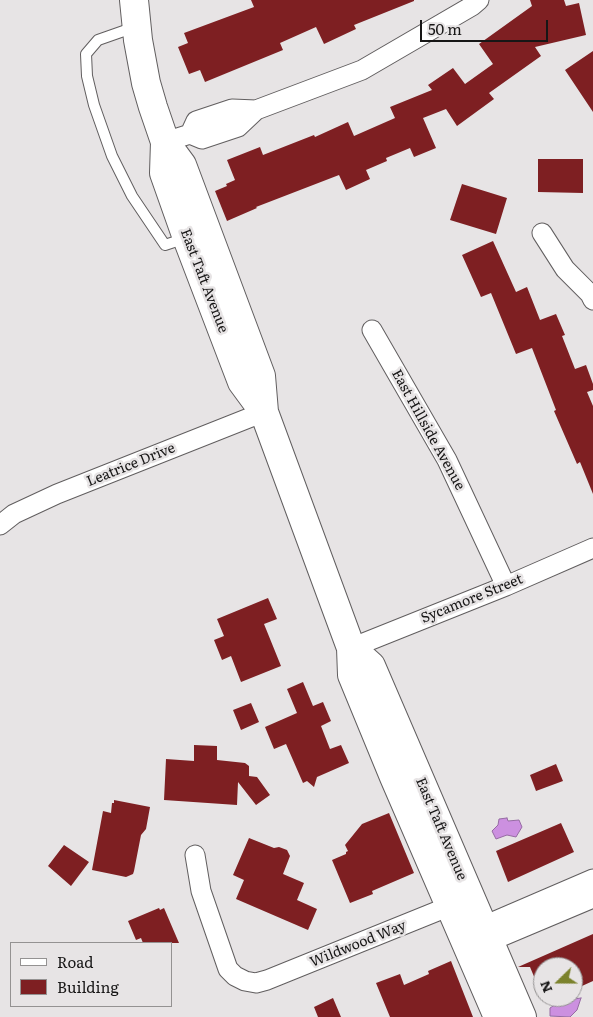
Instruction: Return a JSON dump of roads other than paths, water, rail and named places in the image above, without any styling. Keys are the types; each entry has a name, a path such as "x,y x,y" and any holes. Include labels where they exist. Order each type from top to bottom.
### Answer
{"street":[{"name":"East Taft Avenue","path":"134,0 136,27 146,83 177,138 182,165 261,376 264,412 351,648 371,666 460,902 476,938 522,1017"},
{"path":"177,138 196,121 232,109 256,110 362,70 472,6 479,0"},
{"name":"East Taft Avenue","path":"177,138 164,173 242,382 264,412"},
{"path":"542,233 565,269 590,294 593,300"},
{"name":"East Hillside Avenue","path":"372,330 448,460 506,586"},
{"name":"Leatrice Drive","path":"0,525 14,514 56,494 264,412"},
{"name":"Sycamore Street","path":"351,648 506,586 593,548"},
{"name":"Wildwood Way","path":"194,855 201,891 228,969 235,976 245,981 256,983 268,980 460,902"},
{"path":"476,938 593,879"},
{"path":"476,938 593,898"},
{"name":"East Taft Avenue","path":"476,938 498,1017"}],"lane":[{"path":"136,27 98,40 86,54 87,76 94,104 112,156 132,196 165,245 187,238"}]}
